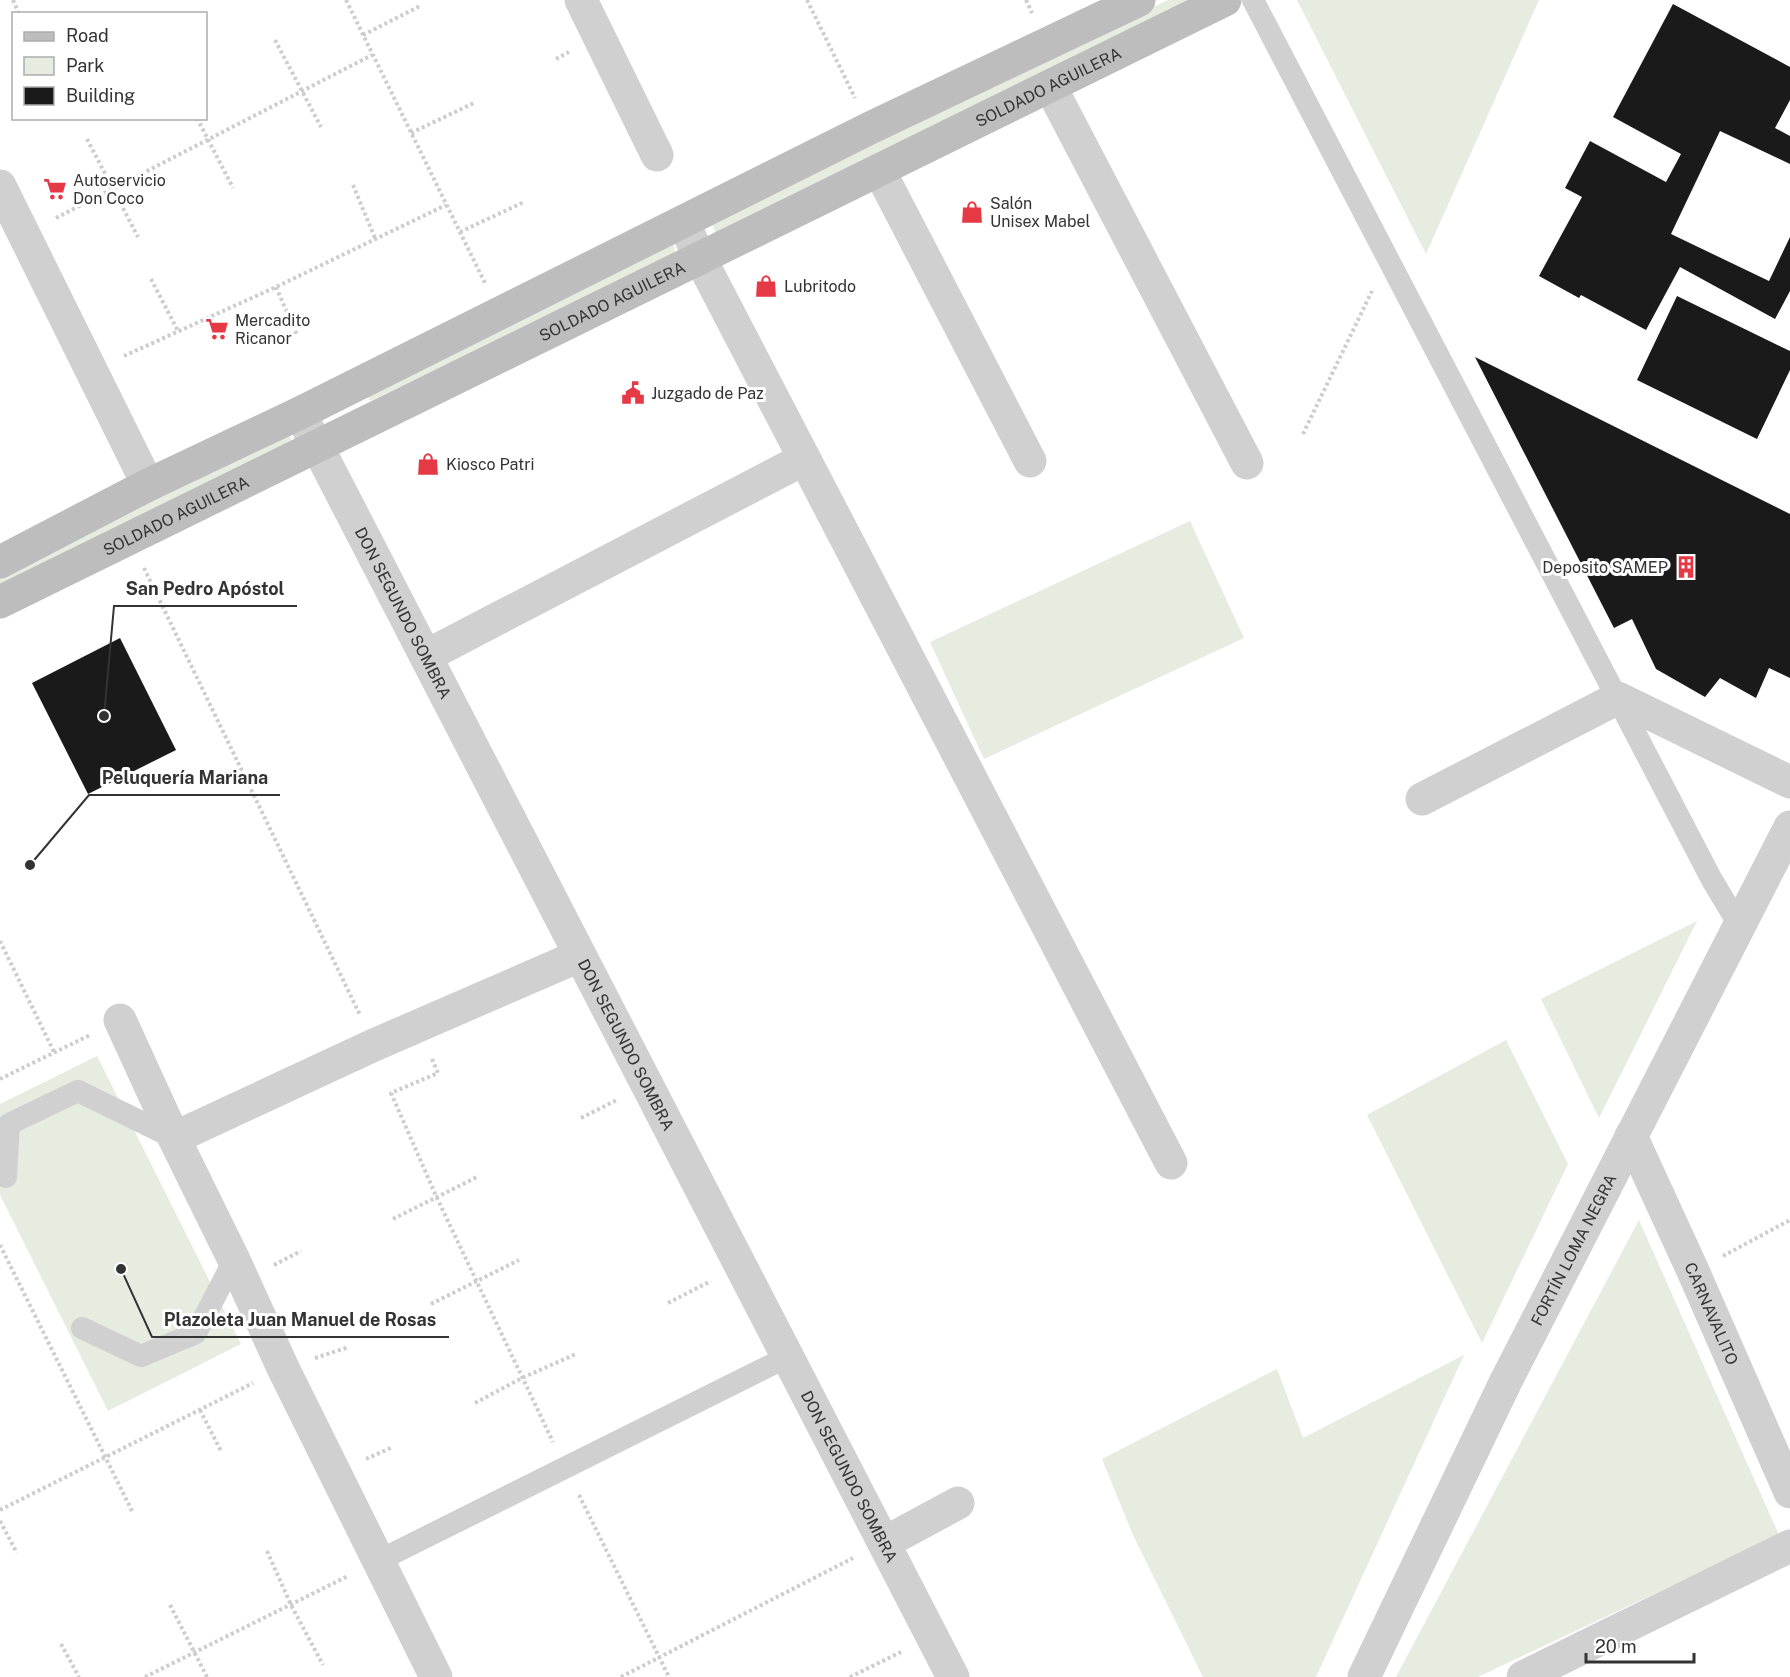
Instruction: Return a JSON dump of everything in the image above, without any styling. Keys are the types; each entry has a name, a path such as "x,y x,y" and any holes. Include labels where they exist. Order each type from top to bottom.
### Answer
{"street":[{"path":"581,0 657,155"},
{"path":"0,562 148,485 300,413 870,128 1138,0"},
{"name":"SOLDADO AGUILERA","path":"0,602 1225,0"},
{"path":"1050,86 1247,463"},
{"path":"879,170 1030,460"},
{"path":"0,186 11,240 91,372 148,485"},
{"path":"683,222 699,258 1171,1163"},
{"name":"DON SEGUNDO SOMBRA","path":"300,413 953,1677"},
{"path":"426,656 804,459"},
{"path":"1422,799 1618,698 1790,782"},
{"name":"FORTÍN LOMA NEGRA","path":"1364,1677 1506,1381 1790,826"},
{"path":"174,1138 418,1026 579,956"},
{"path":"120,1020 283,1368 436,1677"},
{"name":"CARNAVALITO","path":"1630,1136 1693,1271 1790,1492"},
{"path":"884,1543 958,1503"},
{"path":"1523,1677 1790,1546"}],"lane":[{"path":"1253,0 1712,880 1739,925"},
{"path":"6,1177 9,1124 78,1091 174,1138"},
{"path":"81,1328 141,1356 196,1333 234,1260"},
{"path":"378,1561 787,1357"}],"path":[{"path":"346,0 499,314"},
{"path":"807,0 870,128"},
{"path":"363,34 420,6"},
{"path":"275,40 321,127"},
{"path":"11,240 372,55"},
{"path":"411,134 476,102"},
{"path":"198,120 233,188"},
{"path":"87,139 138,237"},
{"path":"353,184 375,238"},
{"path":"460,232 524,202"},
{"path":"91,372 276,287 446,205"},
{"path":"1303,434 1388,258"},
{"path":"151,279 178,331"},
{"path":"276,287 297,335"},
{"path":"130,538 374,1046"},
{"path":"0,941 54,1052"},
{"path":"0,1079 120,1020"},
{"path":"418,1026 438,1073 391,1093 437,1198 522,1378 669,1677"},
{"path":"393,1219 479,1176"},
{"path":"1693,1271 1790,1220"},
{"path":"0,1245 132,1511"},
{"path":"431,1304 519,1260"},
{"path":"668,1303 741,1266"},
{"path":"0,1510 283,1368 349,1347"},
{"path":"475,1403 522,1378 576,1354"},
{"path":"200,1410 220,1451"},
{"path":"0,1521 17,1553"},
{"path":"621,1677 884,1543"},
{"path":"267,1551 291,1605 323,1665"},
{"path":"145,1677 378,1561"},
{"path":"170,1605 207,1677"},
{"path":"850,1677 932,1636"},
{"path":"61,1644 79,1677"}],"green space":[{"path":"1168,0 1198,0 716,234 710,219"},
{"path":"1297,0 1539,0 1426,254"},
{"path":"673,243 676,256 370,401 365,389"},
{"path":"284,424 293,443 0,588 0,572"},
{"path":"1190,521 1244,638 984,759 930,642"},
{"path":"1697,921 1599,1118 1541,999"},
{"path":"1506,1040 1568,1164 1482,1343 1367,1115"},
{"path":"97,1056 241,1344 108,1411 0,1195 0,1104"},
{"path":"1639,1220 1779,1535 1478,1677 1396,1677"},
{"path":"1464,1355 1316,1677 1203,1677 1133,1535 1102,1459 1277,1369 1303,1438"}],"building":[{"path":"1673,4 1790,67 1790,100 1775,128 1790,136 1790,164 1720,131 1671,234 1769,281 1790,237 1790,291 1775,319 1680,267 1646,330 1581,295 1579,298 1539,276 1582,197 1565,188 1590,141 1666,182 1681,154 1613,117"},
{"path":"1677,296 1790,351 1790,370 1757,439 1637,380"},
{"name":"Deposito SAMEP","path":"1475,357 1790,514 1790,678 1769,668 1756,698 1720,678 1705,697 1656,669 1632,619 1614,628"},
{"path":"120,638 176,750 88,794 32,683"}],"place":[{"name":"Autoservicio Don Coco","path":"55,189"},
{"name":"Salón Unisex Mabel","path":"972,212"},
{"name":"Lubritodo","path":"766,286"},
{"name":"Mercadito Ricanor","path":"217,329"},
{"name":"Juzgado de Paz","path":"633,393"},
{"name":"Kiosco Patri","path":"428,464"},
{"name":"Deposito SAMEP","path":"1686,567"},
{"name":"San Pedro Apóstol","path":"104,716"},
{"name":"Peluquería Mariana","path":"30,865"},
{"name":"Plazoleta Juan Manuel de Rosas","path":"121,1269"}]}
